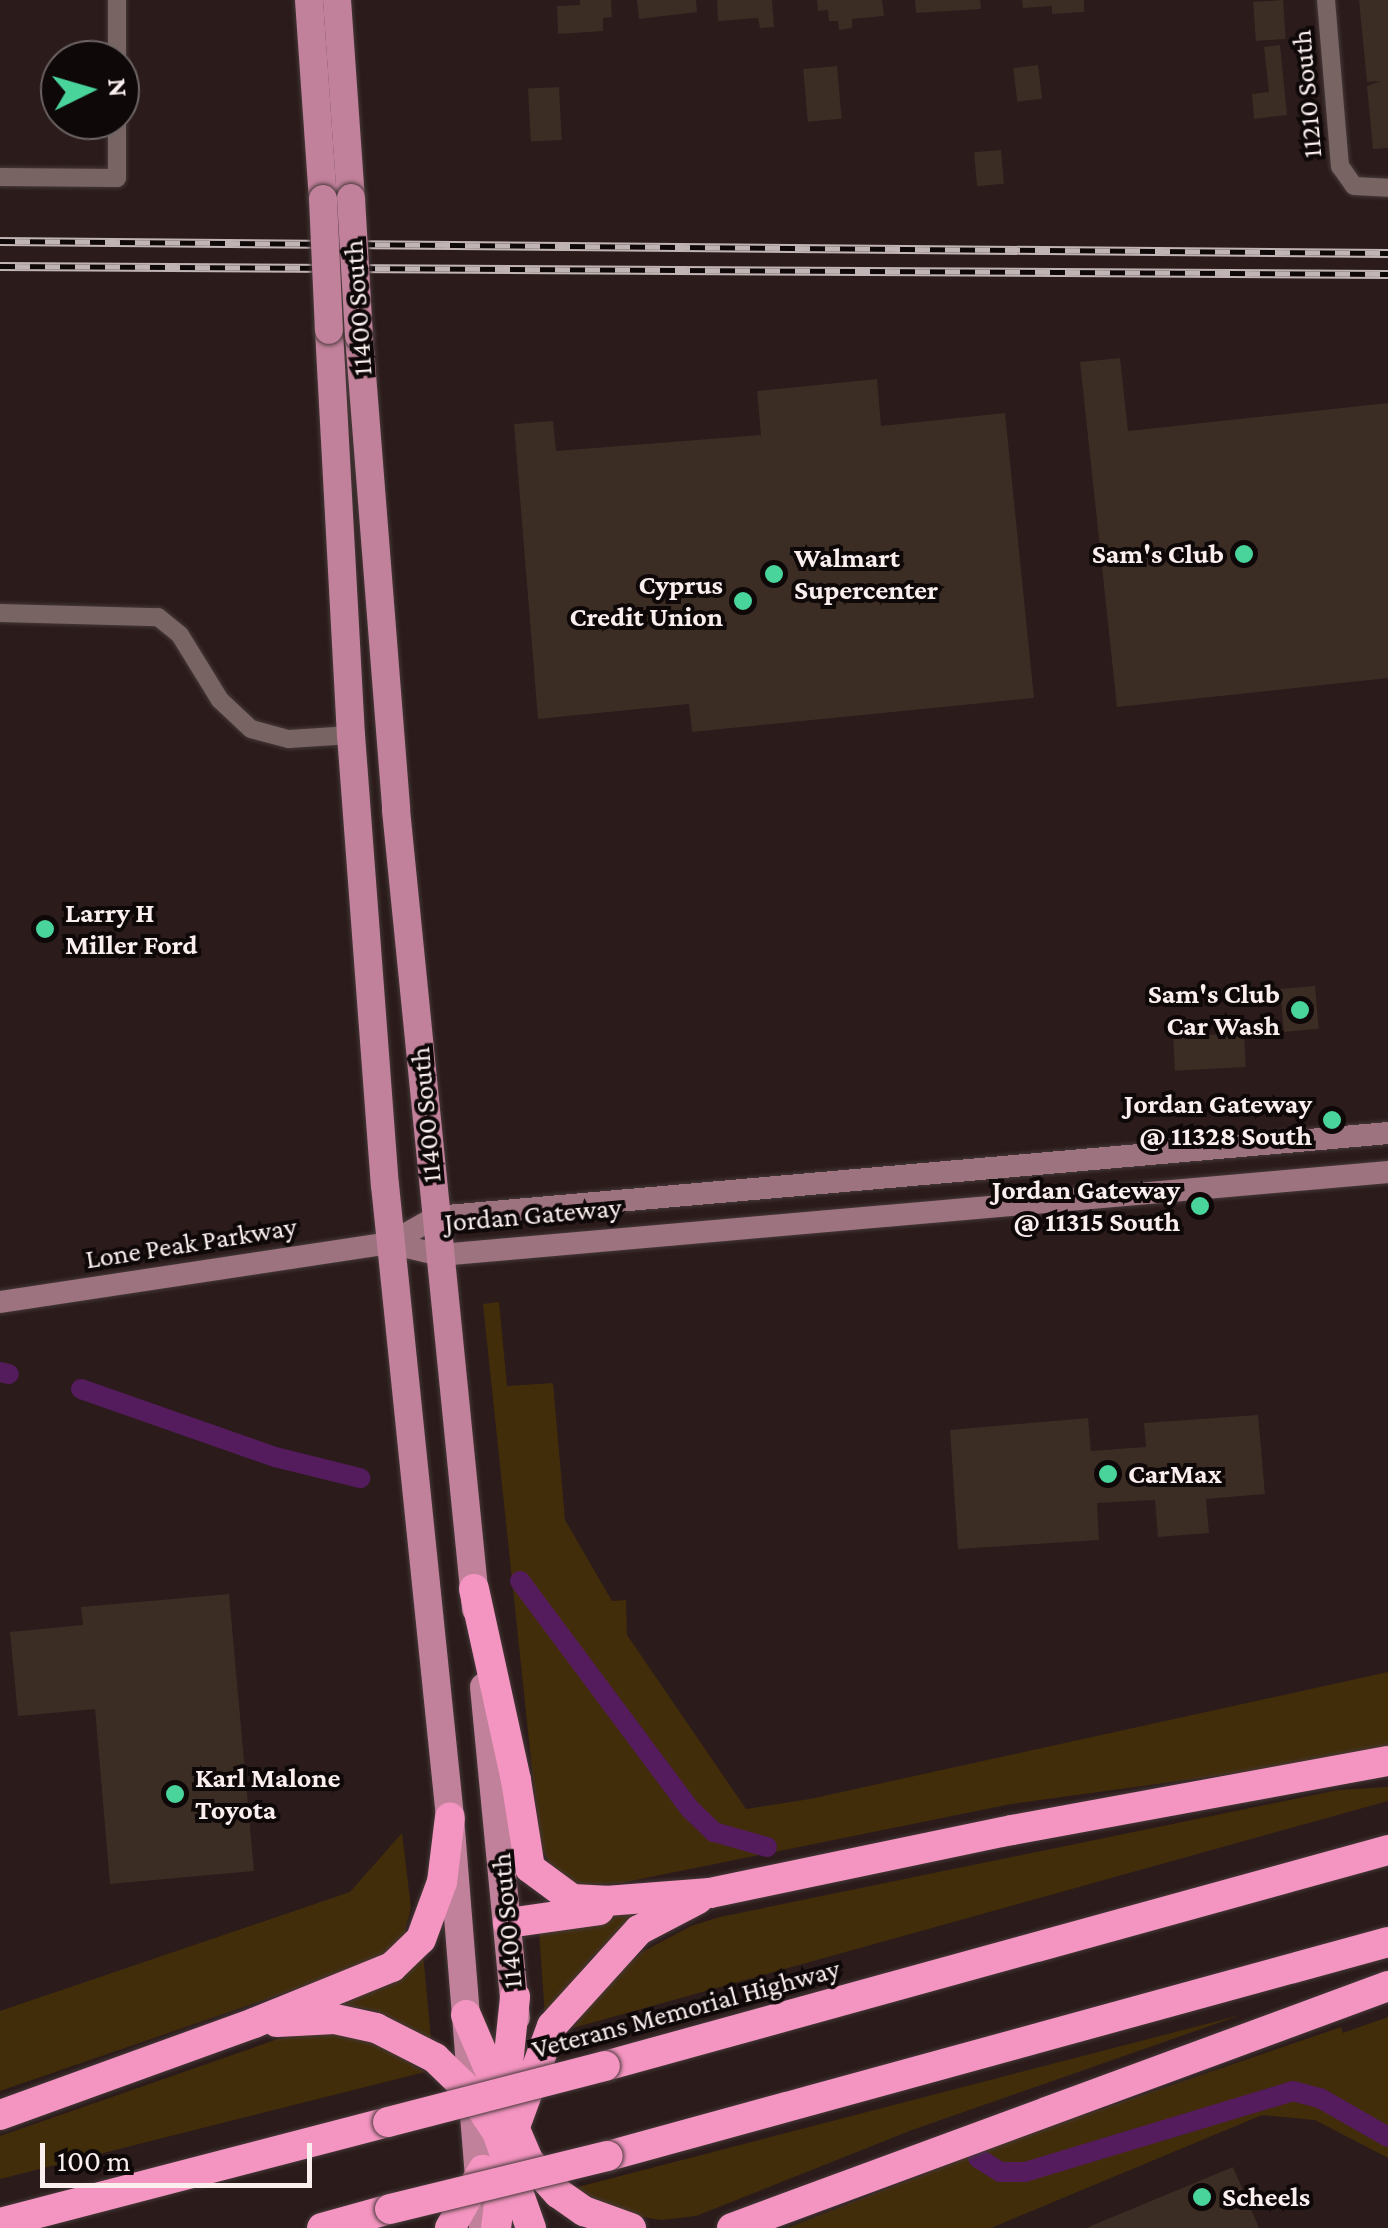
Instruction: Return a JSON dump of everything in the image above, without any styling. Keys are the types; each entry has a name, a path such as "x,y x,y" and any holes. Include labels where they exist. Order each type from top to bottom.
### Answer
{"highway":[{"path":"474,1590 516,1780 530,1868 572,1899 710,1893 1012,1830 1388,1761"},
{"path":"0,2114 254,2023 392,1967 410,1954 421,1939 442,1882 450,1817"},
{"name":"Veterans Memorial Highway","path":"0,2224 604,2066 1388,1850"},
{"path":"450,2228 512,2129 552,2026 592,1977 639,1930 710,1893"},
{"path":"508,1923 544,1921 646,1898"},
{"path":"322,2228 608,2156 1388,1942"},
{"path":"732,2228 1388,1986"},
{"path":"496,2228 512,2129 514,1997"},
{"path":"466,2016 512,2129 533,2228"},
{"path":"254,2023 335,2019 376,2028 435,2058 512,2129 558,2193 584,2211 630,2228"}],"main road":[{"name":"11400 South","path":"309,0 360,336 396,810 514,1997"},
{"name":"11400 South","path":"337,0 337,198 329,330 351,735 390,1243 450,1817 482,2228"},
{"name":"Jordan Gateway","path":"390,1243 436,1217 1388,1133"},
{"name":"Jordan Gateway","path":"390,1243 440,1255 1388,1172"},
{"name":"Lone Peak Parkway","path":"0,1302 390,1243"}],"street":[{"path":"116,0 117,40"},
{"name":"11210 South","path":"1326,0 1340,166 1348,181 1362,188 1388,188"},
{"path":"0,177 117,178 117,140"},
{"path":"0,614 158,617 180,634 220,700 251,729 289,739 351,735"}],"shaded area":[{"path":"499,1302 507,1386 553,1383 565,1520 612,1601 626,1600 627,1635 746,1809 810,1799 1388,1672 1388,1748 1318,1762 1011,1804 621,1883 573,1886 551,1866 540,1845 483,1304"},
{"path":"1388,1787 1388,1801 573,2028 603,1987 642,1952 691,1926 720,1917 1338,1790"},
{"path":"402,1833 411,1908 405,1930 409,1933 380,1960 0,2091 0,2011 350,1892"},
{"path":"660,1907 592,1957 545,2017 539,1931"},
{"path":"423,1953 431,2039 377,2011 338,2004"},
{"path":"1241,2015 912,2130 696,2216 661,2220 625,2214 574,2188"},
{"path":"1388,2017 1388,2158 1315,2120 1262,2115 991,2228 787,2228 1006,2142 1341,2027 1343,2033"},
{"path":"327,2031 365,2037 425,2072 0,2179 0,2136 278,2039"}],"building":[{"path":"580,0 611,0 612,17 603,18 603,31 558,34 557,6 580,5"},
{"path":"637,0 696,0 697,12 639,19"},
{"path":"717,0 772,0 774,27 760,28 758,18 718,21"},
{"path":"817,0 882,0 884,16 852,19 852,28 839,30 838,21 829,21 828,10 818,11"},
{"path":"915,0 980,0 981,9 916,13"},
{"path":"1022,0 1084,0 1084,12 1052,14 1052,6 1023,8"},
{"path":"1283,0 1286,39 1256,41 1253,2"},
{"path":"1359,0 1388,0 1388,148 1373,149 1367,86 1381,81 1367,82"},
{"path":"1280,45 1287,115 1254,119 1252,94 1269,92 1264,47"},
{"path":"1038,65 1042,99 1017,102 1013,68"},
{"path":"837,66 842,119 808,122 803,69"},
{"path":"559,87 562,140 531,142 528,89"},
{"path":"1001,150 1004,184 977,186 974,152"},
{"name":"Sam's Club","path":"1120,358 1128,431 1388,403 1388,678 1117,707 1080,362"},
{"name":"Walmart Supercenter","path":"877,379 881,426 1005,413 1034,698 692,732 689,704 538,719 514,424 553,421 556,451 761,435 757,391"},
{"name":"Sam's Club Car Wash","path":"1315,986 1319,1029 1284,1032 1280,989"},
{"path":"1244,1033 1246,1067 1175,1071 1173,1037"},
{"name":"CarMax","path":"1258,1415 1265,1494 1206,1499 1209,1533 1158,1537 1155,1500 1097,1503 1099,1540 958,1549 950,1430 1088,1418 1091,1451 1146,1447 1144,1423"},
{"name":"Karl Malone Toyota","path":"229,1594 254,1871 110,1884 95,1709 18,1716 10,1632 83,1625 81,1607"},
{"name":"Scheels","path":"1233,2167 1259,2228 1086,2228"}],"waterway":[{"path":"0,1372 9,1374"},
{"path":"81,1389 275,1457 360,1478"},
{"path":"520,1581 689,1808 714,1832 767,1847"},
{"path":"978,2158 1000,2172 1025,2172 1293,2091 1320,2098 1388,2137"}],"railway":[{"path":"0,241 1388,253"},
{"path":"0,266 1388,274"}],"place":[{"name":"Sam's Club","path":"1244,554"},
{"name":"Walmart Supercenter","path":"774,574"},
{"name":"Cyprus Credit Union","path":"743,601"},
{"name":"Larry H Miller Ford","path":"45,929"},
{"name":"Sam's Club Car Wash","path":"1300,1010"},
{"name":"Jordan Gateway @ 11328 South","path":"1332,1120"},
{"name":"Jordan Gateway @ 11315 South","path":"1200,1206"},
{"name":"CarMax","path":"1108,1474"},
{"name":"Karl Malone Toyota","path":"175,1794"},
{"name":"Scheels","path":"1202,2197"}]}
